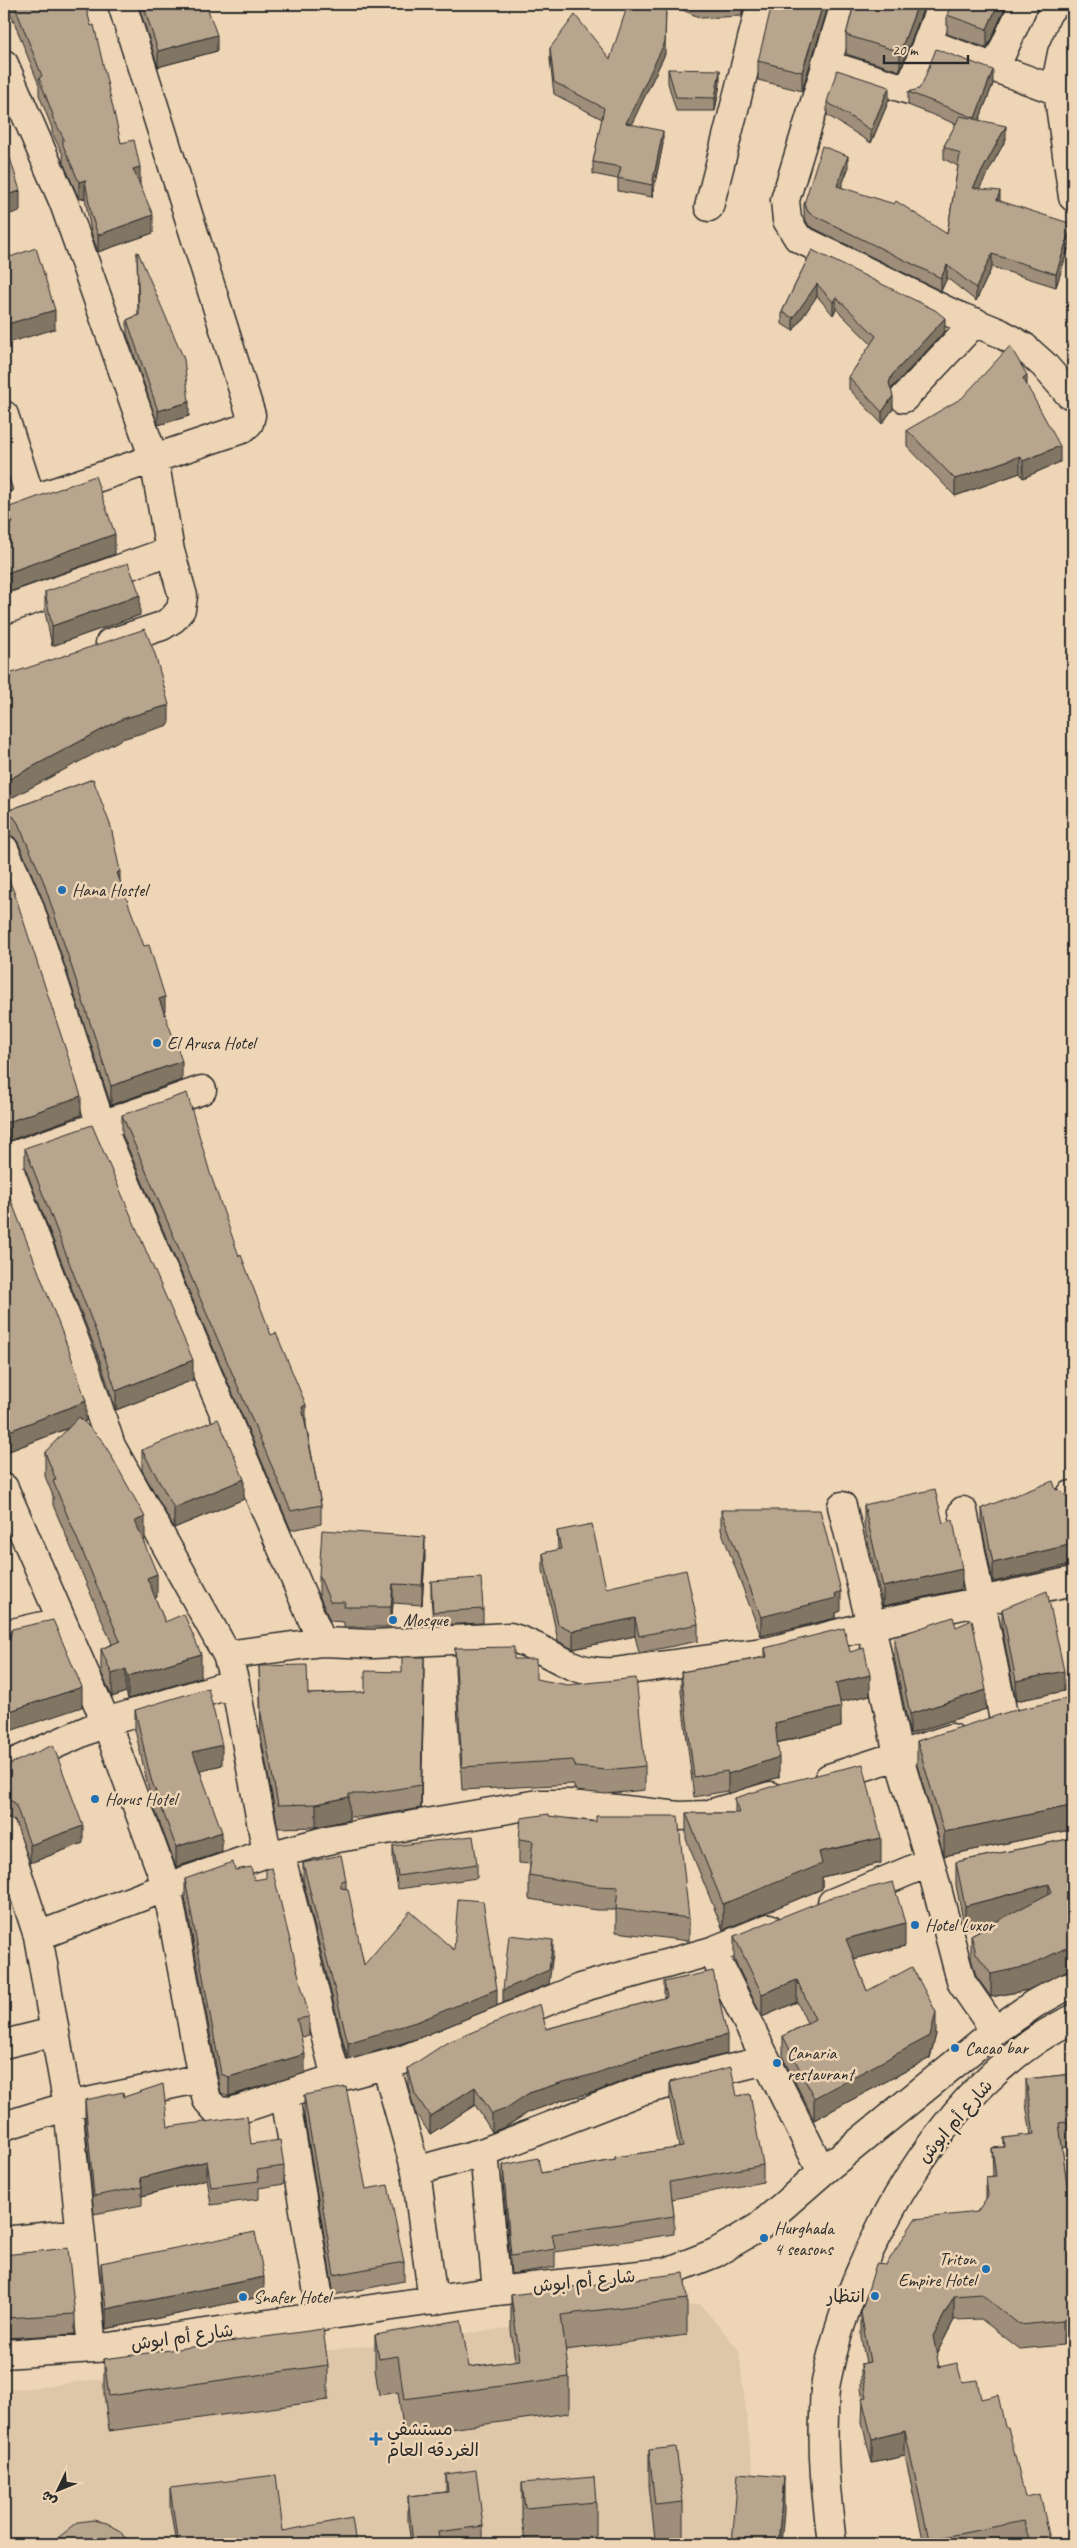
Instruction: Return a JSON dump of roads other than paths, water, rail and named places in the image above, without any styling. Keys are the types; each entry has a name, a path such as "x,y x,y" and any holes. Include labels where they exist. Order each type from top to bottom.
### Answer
{"street":[{"path":"4,509 242,429 249,424 251,415 122,4"},
{"path":"710,207 761,4"},
{"path":"845,4 825,64 785,200 787,220 798,238 949,312 1000,333 1024,347 1044,365 1068,394 1073,390"},
{"path":"825,64 909,90 942,4"},
{"path":"995,68 1024,4"},
{"path":"1073,28 1062,53 1058,73 1058,91 1073,197"},
{"path":"927,43 1058,91"},
{"path":"4,64 64,203 154,459 170,550 182,596 180,608 173,619 162,626 88,651"},
{"path":"904,398 975,322"},
{"path":"4,415 31,499"},
{"path":"4,610 170,550"},
{"path":"4,849 29,906 101,1125 322,1642"},
{"path":"202,1090 4,1158 85,1366 111,1446 227,1655 274,1853 336,2078"},
{"path":"4,1488 106,1722 167,1887 202,2078 207,2100 217,2111 231,2112 336,2078 424,2053 580,1988 712,1950 932,1868 961,1868"},
{"path":"842,1506 871,1625 898,1755 932,1868 962,1982 995,2030"},
{"path":"963,1511 1004,1720"},
{"path":"227,1655 322,1642 373,1644 510,1637 528,1642 577,1669 597,1673 770,1651 871,1625 980,1603 1073,1581"},
{"path":"4,1635 63,1621"},
{"path":"4,1767 106,1722 235,1683"},
{"path":"38,1936 167,1887 274,1853 332,1839 538,1804 571,1804 679,1816 706,1815 1004,1720 1030,1715"},
{"path":"4,1832 38,1936 68,2106 92,2348"},
{"path":"712,1950 822,2172"},
{"name":"شارع أم ابوش","path":"4,2354 92,2348 497,2291 667,2272 715,2253 759,2227 822,2172 995,2030 1034,2004 1061,1989 1073,1985"},
{"name":"شارع أم ابوش","path":"832,2544 822,2467 825,2384 846,2305 867,2256 891,2206 924,2154 965,2104 1029,2044 1049,2030 1073,2019"},
{"path":"4,2044 54,2032"},
{"path":"416,2171 484,2152 640,2091 766,2060"},
{"path":"386,2065 416,2171 433,2301"},
{"path":"4,2126 68,2106 202,2078"},
{"path":"284,2096 322,2317"},
{"path":"484,2152 497,2291"},
{"path":"4,2240 80,2233"}],"place":[{"name":"Hana Hostel","path":"62,890"},
{"name":"El Arusa Hotel","path":"157,1043"},
{"name":"Mosque","path":"393,1620"},
{"name":"Horus Hotel","path":"95,1799"},
{"name":"Hotel Luxor","path":"915,1925"},
{"name":"Cacao bar","path":"955,2048"},
{"name":"Canaria restaurant","path":"777,2063"},
{"name":"Hurghada 4 seasons","path":"764,2238"},
{"name":"Triton Empire Hotel","path":"986,2269"},
{"name":"انتظار","path":"875,2296"},
{"name":"Snafer Hotel","path":"243,2297"},
{"name":"مستشفي الغردقه العام","path":"376,2439"}]}
